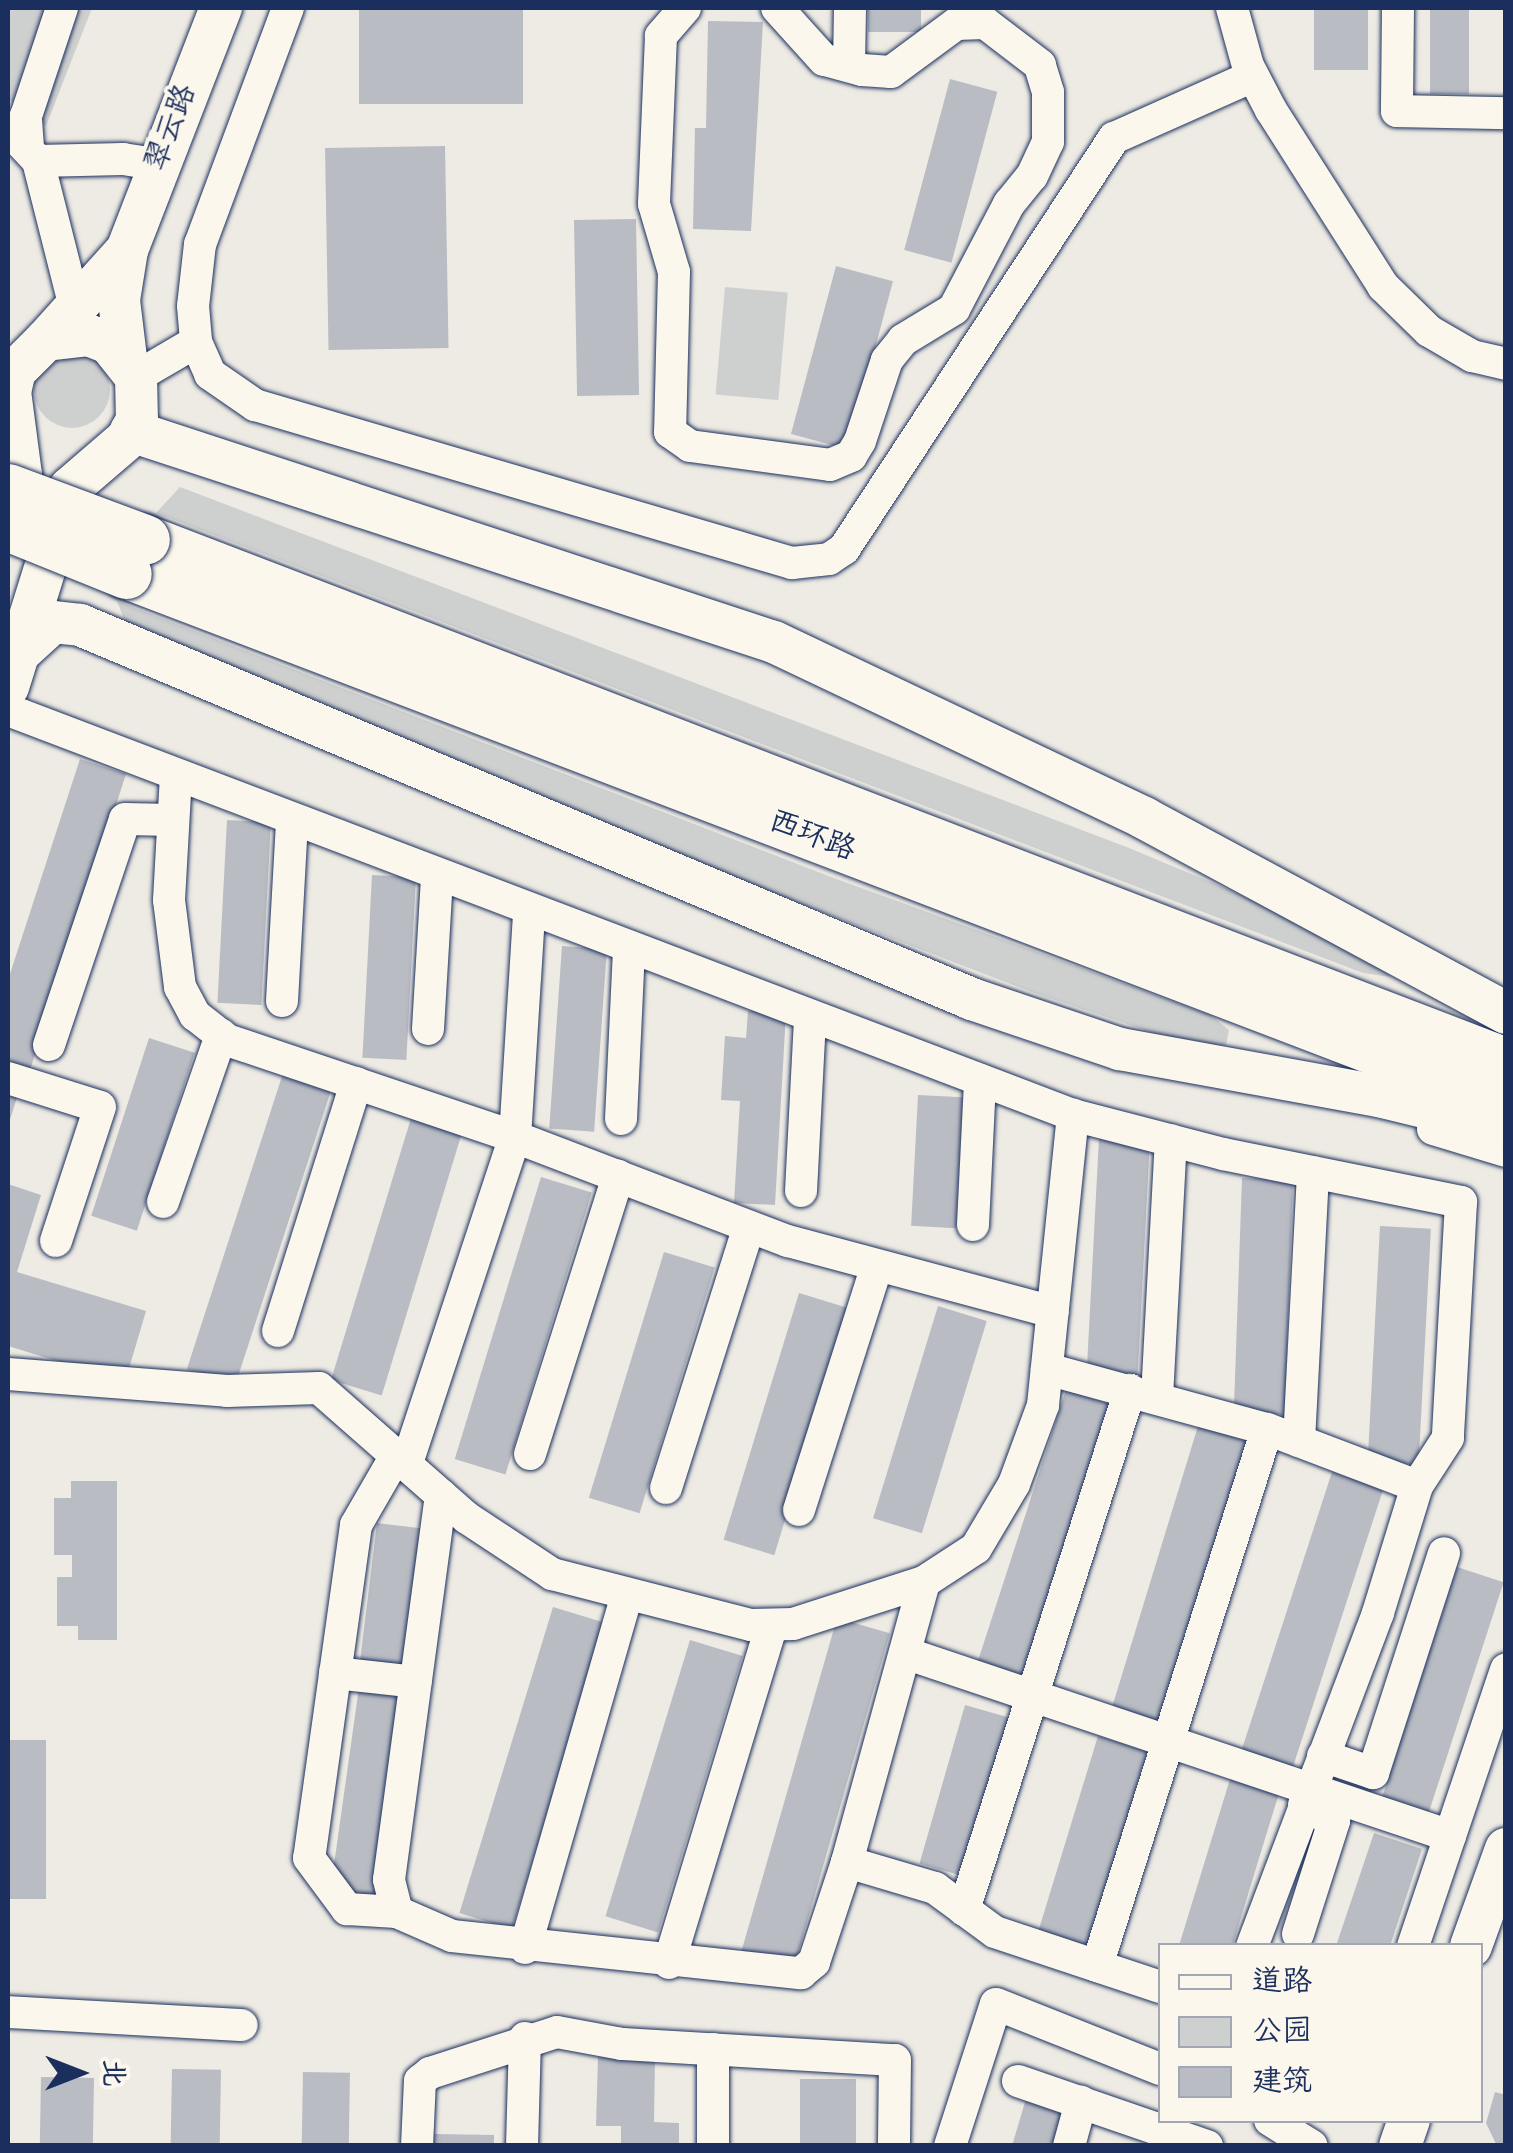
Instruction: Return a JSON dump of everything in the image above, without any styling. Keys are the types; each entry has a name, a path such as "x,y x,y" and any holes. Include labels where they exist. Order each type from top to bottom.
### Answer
{"highway":[{"path":"8,489 136,557"},
{"path":"8,523 136,557"},
{"name":"西环路","path":"136,557 1499,1115"}],"main road":[{"name":"翠云路","path":"127,250 221,8"},
{"path":"8,523 21,475 10,392 27,351 76,311 127,250"},
{"path":"13,670 70,488 132,431 140,398 119,300 127,250"},
{"path":"27,351 88,335 131,367"},
{"path":"132,431 774,642 1144,818 1506,1013"},
{"path":"13,670 52,622 80,625 972,999 1120,1049 1499,1115"},
{"path":"1472,1943 1506,1849"}],"street":[{"path":"62,8 26,116 24,146 76,311"},
{"path":"288,8 200,244 196,342 210,374 255,406 792,563 829,559 844,549 1114,138 1253,76"},
{"path":"685,8 662,36 654,204 674,272 670,432 690,446 795,464 830,465 851,456 887,360 903,340 954,309 1048,142 1040,66 985,23 956,24 891,72 849,66 824,60 803,43 778,8"},
{"path":"849,66 850,8"},
{"path":"1232,8 1253,76 1382,286 1430,331 1472,356 1506,364"},
{"path":"1398,8 1397,111 1506,113"},
{"path":"24,146 160,165"},
{"path":"131,367 196,342"},
{"path":"8,710 529,912 1073,1115 1313,1172 1461,1202 1448,1438 1418,1486 1253,1943"},
{"path":"176,775 169,900 180,987 195,1015 221,1035 876,1269 1007,1295 1053,1312"},
{"path":"49,1045 125,819 173,820"},
{"path":"282,1002 292,820"},
{"path":"428,1029 437,876"},
{"path":"529,912 515,1137 402,1459 356,1525 311,1866 347,1909 397,1912 452,1936 525,1948 801,1973 814,1962 847,1862 924,1582"},
{"path":"621,1119 629,950"},
{"path":"801,1191 810,1017"},
{"path":"163,1202 221,1035"},
{"path":"8,1078 100,1107 56,1241"},
{"path":"972,1225 980,1080"},
{"path":"278,1330 356,1084"},
{"path":"8,1374 226,1391 319,1388 441,1495 552,1574 628,1596 772,1625 833,1613 924,1582 976,1548 1014,1484 1043,1405 1073,1115"},
{"path":"964,1910 1030,1696 1143,1394 1171,1140"},
{"path":"1300,1441 1313,1172"},
{"path":"530,1454 618,1176"},
{"path":"666,1488 749,1226"},
{"path":"799,1510 876,1269"},
{"path":"1047,1370 1267,1429 1418,1486"},
{"path":"1098,1966 1267,1429"},
{"path":"397,1912 390,1880 441,1495"},
{"path":"1313,1782 1373,1773 1444,1553"},
{"path":"525,1948 628,1596"},
{"path":"669,1963 772,1625"},
{"path":"905,1653 1030,1696 1313,1782 1450,1836"},
{"path":"1413,1943 1506,1668"},
{"path":"335,1673 416,1682"},
{"path":"1298,1934 1334,1821 1313,1782"},
{"path":"847,1862 934,1888 995,1932 1158,1986"},
{"path":"950,2146 996,2004 1158,2068"},
{"path":"8,2012 242,2025"},
{"path":"417,2146 420,2081 525,2038 557,2032 622,2044 895,2060 894,2146"},
{"path":"522,2146 525,2038"},
{"path":"713,2050 713,2146"},
{"path":"1018,2081 1207,2146"},
{"path":"1068,2146 1081,2102"},
{"path":"1275,2123 1312,2146"}],"green space":[{"path":"8,8 92,8 46,126 8,99"},
{"path":"725,287 788,292 778,400 716,395"},
{"path":"72,352 99,363 110,390 99,417 72,428 45,417 34,390 45,363"},
{"path":"180,487 1129,848 1263,904 1376,961 1391,977 1363,973 156,513"},
{"path":"117,601 831,877 1210,1015 1229,1030 1226,1045 1199,1048 1034,993 768,891 129,632"}],"building":[{"path":"359,8 523,8 523,104 359,104"},
{"path":"868,8 921,8 921,32 868,32"},
{"path":"1314,8 1368,8 1368,70 1314,70"},
{"path":"1430,8 1469,8 1469,94 1430,94"},
{"path":"708,21 763,22 751,231 693,229 695,128 706,128"},
{"path":"950,79 997,92 952,263 904,250"},
{"path":"445,146 449,348 329,350 325,148"},
{"path":"636,219 639,395 577,396 574,220"},
{"path":"836,266 893,281 848,449 791,434"},
{"path":"80,759 126,774 28,1076 8,1069 8,980"},
{"path":"227,820 271,822 261,1005 217,1003"},
{"path":"372,875 416,877 406,1060 362,1058"},
{"path":"562,946 607,949 594,1132 549,1129"},
{"path":"748,1011 786,1013 775,1205 734,1203 740,1101 721,1100 725,1036 746,1038"},
{"path":"149,1038 195,1053 137,1231 91,1216"},
{"path":"286,1064 335,1080 235,1385 187,1369"},
{"path":"8,1090 18,1094 8,1126"},
{"path":"918,1095 963,1097 956,1228 911,1226"},
{"path":"412,1115 463,1130 382,1395 331,1380"},
{"path":"1099,1138 1150,1141 1138,1376 1087,1374"},
{"path":"541,1177 592,1192 505,1475 455,1459"},
{"path":"1242,1178 1293,1180 1285,1415 1234,1413"},
{"path":"8,1184 41,1195 17,1272 146,1311 125,1382 8,1346"},
{"path":"1380,1226 1431,1229 1419,1464 1368,1462"},
{"path":"664,1252 715,1267 640,1513 589,1498"},
{"path":"799,1293 850,1308 774,1555 724,1540"},
{"path":"938,1306 987,1321 922,1533 873,1518"},
{"path":"1066,1390 1115,1406 1025,1686 975,1670"},
{"path":"1198,1426 1249,1441 1163,1723 1112,1707"},
{"path":"1332,1472 1383,1489 1293,1768 1241,1752"},
{"path":"71,1481 117,1481 117,1640 78,1640 78,1626 57,1626 57,1577 72,1577 72,1555 54,1555 54,1498 71,1498"},
{"path":"377,1523 425,1529 408,1666 360,1660"},
{"path":"1457,1567 1504,1582 1429,1812 1382,1797"},
{"path":"553,1607 606,1623 512,1929 459,1913"},
{"path":"837,1618 890,1633 794,1967 741,1952"},
{"path":"690,1640 743,1656 658,1932 606,1916"},
{"path":"359,1687 404,1693 375,1897 330,1891"},
{"path":"965,1705 1013,1719 968,1877 920,1864"},
{"path":"1098,1736 1148,1751 1086,1954 1036,1939"},
{"path":"8,1740 46,1740 46,1899 8,1899"},
{"path":"1230,1779 1279,1794 1233,1943 1180,1943"},
{"path":"1374,1833 1422,1849 1391,1943 1337,1943"},
{"path":"598,2057 655,2058 654,2122 679,2123 679,2146 621,2146 621,2126 596,2126"},
{"path":"172,2069 221,2070 220,2146 171,2146"},
{"path":"303,2072 350,2073 349,2146 302,2146"},
{"path":"41,2077 94,2078 93,2146 40,2146"},
{"path":"800,2079 856,2079 856,2146 800,2146"},
{"path":"1495,2092 1506,2095 1506,2146 1497,2146 1486,2123"},
{"path":"1027,2095 1069,2107 1058,2146 1012,2146"},
{"path":"434,2134 494,2135 494,2146 434,2146"}]}
